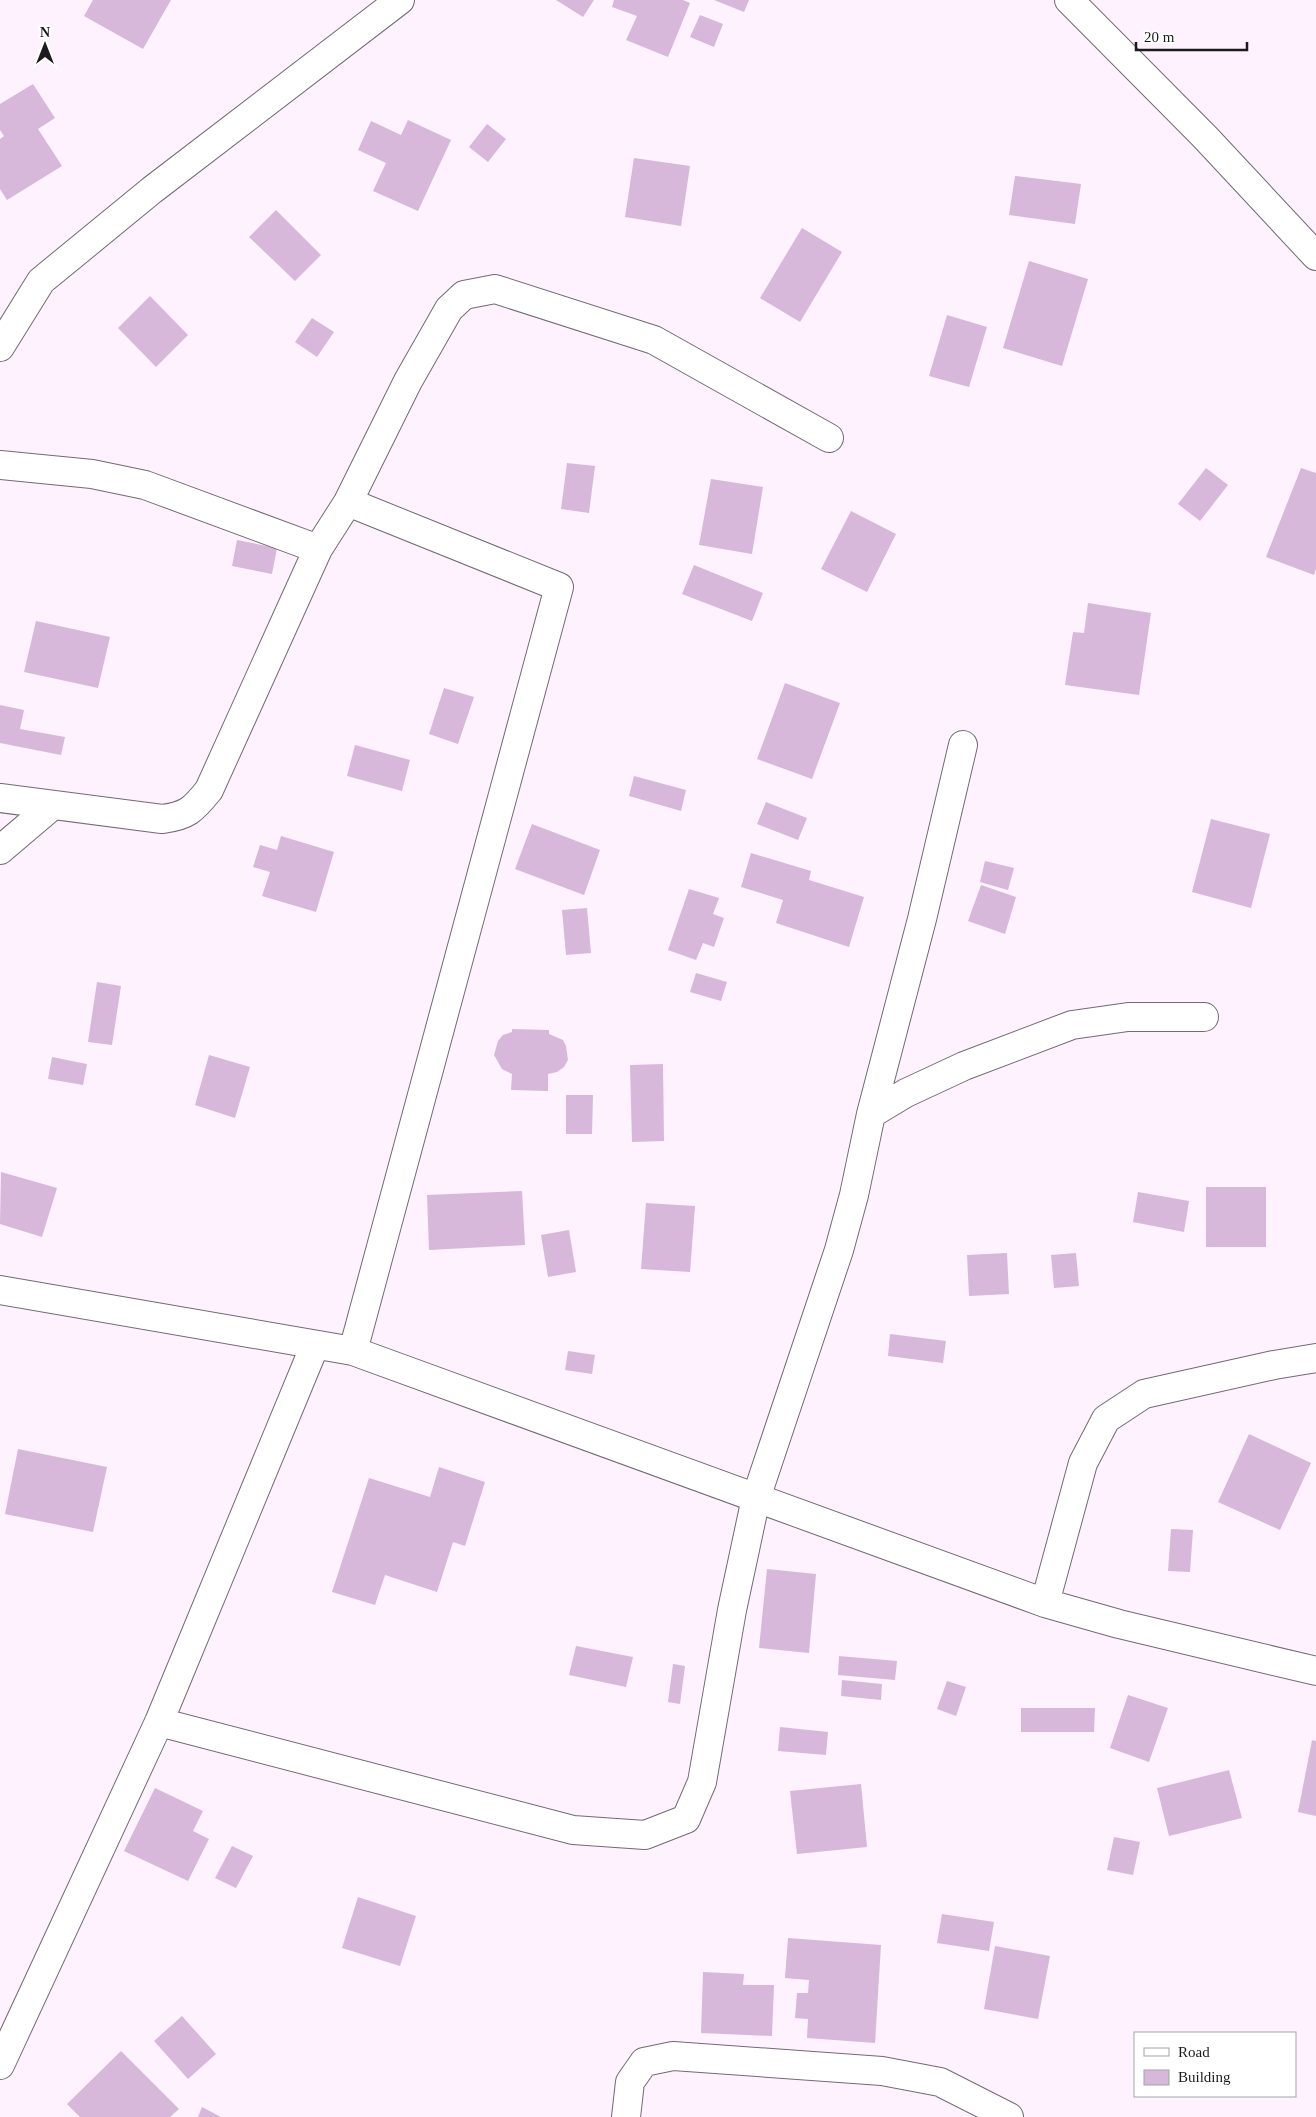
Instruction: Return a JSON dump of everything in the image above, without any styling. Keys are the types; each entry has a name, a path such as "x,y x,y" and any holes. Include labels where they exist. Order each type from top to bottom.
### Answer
{"street":[{"path":"0,347 41,281 152,190 400,0"},
{"path":"1069,0 1205,137 1316,256"},
{"path":"0,798 162,819 181,817 197,805 209,790 318,549 348,502 408,381 449,309 464,295 495,289 654,340 829,438"},
{"path":"0,465 92,474 145,485 318,549"},
{"path":"348,502 558,587 353,1351"},
{"path":"159,1722 573,1830 645,1835 686,1819 702,1782 732,1610 756,1498 840,1250 871,1114 922,919 963,745"},
{"path":"0,850 53,805"},
{"path":"871,1114 906,1093 964,1066 1072,1025 1128,1017 1204,1017"},
{"path":"0,1290 353,1351 1045,1603 1119,1624 1316,1671"},
{"path":"0,2065 159,1722 315,1345"},
{"path":"1045,1603 1083,1463 1106,1419 1144,1394 1265,1367 1316,1358"},
{"path":"626,2117 630,2082 644,2062 673,2056 892,2073 940,2082 1009,2117"}],"building":[{"path":"93,0 171,0 143,49 84,16"},
{"path":"556,0 594,0 583,17"},
{"path":"614,0 683,0 690,3 668,57 626,40 637,16 612,7"},
{"path":"714,0 749,0 744,12"},
{"path":"700,15 723,24 714,47 690,37"},
{"path":"33,84 55,118 38,129 62,166 7,200 0,189 0,139 4,136 0,130 0,104"},
{"path":"408,120 451,140 418,211 373,191 386,163 358,150 371,121 401,135"},
{"path":"487,124 506,139 488,162 469,147"},
{"path":"634,158 690,166 681,226 625,217"},
{"path":"1015,176 1081,184 1075,224 1009,215"},
{"path":"276,210 321,255 295,281 249,237"},
{"path":"802,228 842,252 800,322 760,298"},
{"path":"1029,261 1088,279 1062,366 1003,348"},
{"path":"150,296 188,335 156,367 118,328"},
{"path":"947,315 987,327 969,387 929,376"},
{"path":"312,318 334,332 317,357 295,342"},
{"path":"567,463 595,466 589,513 561,509"},
{"path":"1206,468 1228,485 1200,521 1178,504"},
{"path":"1301,468 1316,473 1316,569 1314,575 1266,557"},
{"path":"711,479 763,487 752,554 699,545"},
{"path":"851,511 896,534 867,592 821,569"},
{"path":"237,540 277,548 272,574 232,566"},
{"path":"694,565 763,593 752,621 682,594"},
{"path":"1088,603 1151,613 1139,695 1065,685 1073,632 1084,633"},
{"path":"36,621 110,637 98,688 24,672"},
{"path":"785,683 840,703 812,779 757,759"},
{"path":"444,688 474,697 458,744 429,734"},
{"path":"0,705 24,710 20,729 65,737 61,755 0,743"},
{"path":"355,745 410,760 402,791 347,776"},
{"path":"634,776 686,790 681,811 629,796"},
{"path":"766,802 807,818 798,840 757,824"},
{"path":"1211,819 1270,834 1251,908 1192,892"},
{"path":"532,824 600,850 584,895 515,869"},
{"path":"281,836 334,852 316,912 262,896 270,872 253,867 260,845 277,850"},
{"path":"751,853 811,871 809,880 864,897 849,947 776,923 783,900 741,887"},
{"path":"985,861 1014,868 1008,890 980,882"},
{"path":"981,885 1016,897 1005,934 968,921"},
{"path":"689,889 719,898 713,914 724,918 714,947 703,943 696,960 668,950"},
{"path":"587,908 591,953 566,955 562,910"},
{"path":"696,973 727,982 721,1001 690,992"},
{"path":"97,982 121,986 112,1045 88,1042"},
{"path":"512,1029 549,1030 549,1034 563,1040 568,1060 564,1067 557,1072 548,1074 548,1091 511,1090 512,1074 502,1069 494,1055 498,1041 503,1035 512,1032"},
{"path":"209,1055 250,1067 235,1118 195,1105"},
{"path":"52,1057 87,1064 83,1085 48,1079"},
{"path":"663,1064 664,1141 632,1142 630,1065"},
{"path":"566,1095 593,1095 592,1134 566,1134"},
{"path":"1,1172 57,1188 42,1237 0,1224"},
{"path":"1206,1187 1266,1187 1266,1247 1206,1247"},
{"path":"522,1191 525,1245 429,1250 427,1195"},
{"path":"1138,1192 1189,1201 1184,1232 1133,1222"},
{"path":"646,1203 695,1206 690,1272 641,1269"},
{"path":"569,1230 576,1272 548,1277 541,1235"},
{"path":"1007,1253 1009,1294 969,1296 967,1255"},
{"path":"1076,1253 1079,1286 1054,1288 1051,1255"},
{"path":"890,1334 946,1341 943,1363 888,1356"},
{"path":"568,1351 595,1355 592,1374 565,1370"},
{"path":"1249,1434 1311,1463 1280,1530 1218,1502"},
{"path":"18,1449 107,1467 93,1532 5,1514"},
{"path":"439,1467 485,1482 465,1546 453,1542 437,1592 385,1575 375,1605 332,1592 369,1478 430,1497"},
{"path":"1171,1529 1193,1530 1190,1572 1168,1571"},
{"path":"767,1569 816,1574 809,1653 759,1648"},
{"path":"576,1646 633,1657 626,1687 569,1675"},
{"path":"839,1656 897,1661 895,1680 838,1675"},
{"path":"673,1664 685,1666 680,1704 668,1702"},
{"path":"842,1680 882,1684 881,1700 841,1696"},
{"path":"947,1681 966,1687 956,1716 937,1709"},
{"path":"1128,1695 1168,1708 1149,1762 1110,1748"},
{"path":"1021,1708 1095,1708 1094,1732 1021,1732"},
{"path":"780,1727 828,1732 826,1755 778,1751"},
{"path":"1312,1740 1316,1741 1316,1816 1298,1812"},
{"path":"1229,1770 1242,1818 1169,1836 1157,1788"},
{"path":"861,1784 867,1847 797,1854 790,1791"},
{"path":"155,1788 203,1811 193,1831 209,1839 188,1881 124,1851"},
{"path":"1114,1837 1140,1842 1133,1875 1107,1870"},
{"path":"232,1846 253,1856 236,1888 215,1878"},
{"path":"358,1897 416,1916 400,1966 342,1948"},
{"path":"942,1914 994,1922 989,1951 937,1943"},
{"path":"788,1938 881,1945 875,2043 807,2038 808,2019 795,2018 797,1993 808,1993 809,1980 785,1978"},
{"path":"995,1946 1050,1956 1038,2019 984,2009"},
{"path":"703,1972 744,1974 743,1985 774,1985 772,2036 701,2033"},
{"path":"182,2016 216,2054 188,2079 154,2041"},
{"path":"121,2051 179,2109 170,2117 80,2117 67,2104"},
{"path":"202,2107 221,2117 198,2117"}]}
